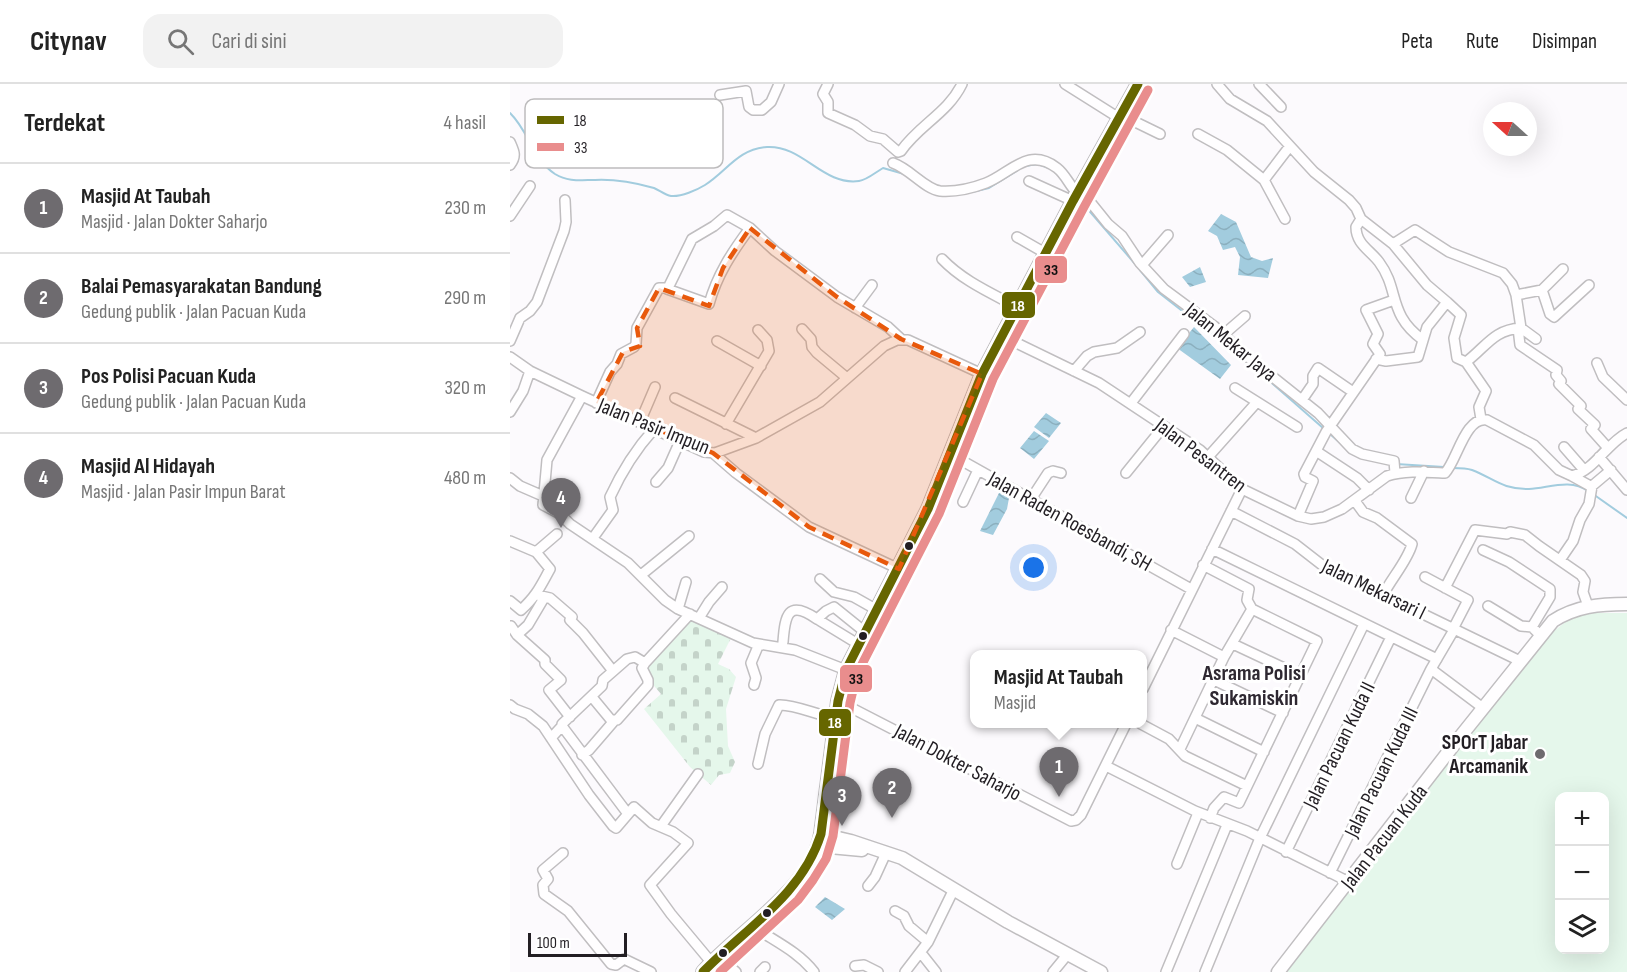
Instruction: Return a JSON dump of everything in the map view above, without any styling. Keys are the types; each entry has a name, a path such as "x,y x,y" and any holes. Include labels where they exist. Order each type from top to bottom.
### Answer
{"highway":[{"path":"711,963 761,931 812,861 820,840 838,701 846,670 928,509 982,374 1076,195 1138,84"}],"main road":[{"name":"Jalan Pacuan Kuda","path":"1278,972 1483,708 1536,631 1570,611 1626,601"},
{"path":"820,840 851,841 902,858 1023,931 1101,972"}],"street":[{"path":"720,95 746,91 749,107 753,110 762,110 771,102 779,84"},
{"path":"828,84 823,94 828,102 828,113 855,125 870,136 883,139 898,152 933,117 949,106 962,84"},
{"path":"1065,84 1120,116 1160,134"},
{"path":"1217,84 1230,99 1267,121 1314,172 1349,200 1356,208 1360,219 1393,244 1427,285 1461,315 1454,345 1457,358 1466,362 1486,391 1479,407 1481,419 1534,445 1559,470 1572,476 1591,492"},
{"path":"1259,84 1281,107"},
{"path":"1198,134 1227,150 1264,180 1285,219"},
{"path":"510,142 516,153 510,165"},
{"path":"1264,180 1290,146"},
{"name":"Jalan Mekar Jaya","path":"893,163 912,173 926,186 939,191 958,190 986,183 1018,163 1034,159 1054,165 1060,169 1076,195 1122,236 1142,266 1164,289 1302,400 1352,449 1395,467"},
{"path":"1029,181 1076,195"},
{"path":"510,216 530,186"},
{"path":"510,341 520,318 533,308 564,231 565,200"},
{"path":"667,289 694,238 727,215 750,228 775,251 837,297 894,331 901,339 908,340 982,374"},
{"path":"1360,219 1356,227 1359,242 1379,262 1387,277 1403,323 1423,340"},
{"path":"596,402 621,354 636,344 637,328 660,288 709,304 723,268 750,228"},
{"path":"1393,244 1416,230 1449,252 1503,273 1512,284 1516,295 1520,345 1557,370 1556,375 1561,381 1559,384 1581,406 1578,409 1595,425 1591,429 1608,448"},
{"path":"1142,266 1168,235"},
{"path":"1017,237 1045,253"},
{"path":"942,260 977,286 1017,307"},
{"path":"1516,295 1542,290 1563,269"},
{"path":"855,308 872,285"},
{"path":"1542,290 1550,314 1554,316 1589,285"},
{"path":"1298,516 1313,481 1304,474 1328,428 1380,353 1374,344 1378,334 1366,310 1394,300"},
{"path":"1376,359 1386,361 1418,357 1427,327 1447,302"},
{"path":"1223,335 1245,316"},
{"path":"1520,328 1536,339"},
{"path":"1466,362 1493,336 1520,328"},
{"path":"802,329 811,339 812,347 817,353 847,378"},
{"path":"726,424 769,351 769,345 758,330"},
{"path":"1074,371 1087,356 1094,352 1118,348 1140,332"},
{"path":"1131,403 1184,334"},
{"name":"Jalan Pesantren","path":"1002,336 1099,383 1131,403 1200,450 1242,489 1298,516 1311,519 1324,517 1355,501 1395,467 1445,473 1476,421 1481,419"},
{"name":"Jalan Pasir Impun","path":"510,357 530,371 582,396 704,452 713,453 756,438 820,402 884,346 901,339"},
{"path":"717,341 761,366"},
{"path":"1597,363 1603,377 1627,400"},
{"path":"1302,400 1314,384 1313,376 1318,368 1353,392"},
{"path":"510,410 522,391 530,371"},
{"path":"640,422 655,387"},
{"path":"1235,388 1297,427"},
{"path":"582,396 547,460 543,505 560,514 568,525 593,538 628,562 665,600 678,609 759,645 775,645 795,650 846,670"},
{"path":"675,398 756,438"},
{"path":"1208,457 1257,402"},
{"path":"1126,473 1164,426"},
{"path":"593,538 613,510 610,497 623,470 631,456 654,429"},
{"path":"1572,476 1584,470 1627,433"},
{"path":"656,482 668,468 680,441"},
{"path":"1564,447 1584,470"},
{"path":"1316,451 1357,478 1369,490"},
{"path":"713,453 735,473 809,527 899,569"},
{"name":"Jalan Raden Roesbandi, SH","path":"950,454 1191,589"},
{"path":"1599,457 1627,490"},
{"path":"963,502 978,470"},
{"path":"1560,560 1573,541 1580,520 1589,504 1591,492 1611,470"},
{"path":"1031,499 1048,473 1053,471 1061,473"},
{"path":"1411,498 1424,471"},
{"path":"510,478 520,486 543,496"},
{"path":"1147,681 1242,489"},
{"path":"1355,501 1363,512 1377,519 1412,545 1383,595"},
{"name":"Jalan Mekarsari I","path":"1231,512 1295,544 1322,565 1517,660"},
{"path":"1425,578 1445,588 1475,530 1523,534 1584,578 1583,592 1588,606"},
{"path":"536,552 557,534"},
{"path":"641,574 662,560 689,536"},
{"path":"1539,546 1546,537"},
{"path":"510,541 536,552 550,569 528,625 517,635"},
{"path":"1212,549 1437,659"},
{"path":"1483,550 1509,562 1550,589 1550,597 1536,631 1521,626 1488,606"},
{"path":"1203,565 1249,589 1247,600 1252,609 1317,641 1239,803 1224,797 1214,808 1210,818"},
{"path":"820,579 834,592 854,597 877,610"},
{"path":"678,609 686,582"},
{"path":"582,755 590,750 648,685 642,668 645,663 722,587"},
{"name":"Jalan Pacuan Kuda III","path":"1330,873 1431,669 1468,600 1445,588"},
{"path":"510,601 521,610 540,596"},
{"path":"540,596 555,602 572,617 570,620 613,671"},
{"path":"817,619 826,610 834,607 862,638"},
{"path":"783,642 785,619 791,611 799,609 862,638"},
{"path":"1180,749 1224,657 1252,609"},
{"path":"1205,972 1260,838 1364,624"},
{"path":"511,626 517,635 545,660 545,664 561,680 549,690 570,717"},
{"path":"1171,630 1224,657"},
{"name":"Jalan Pacuan Kuda II","path":"1286,852 1391,637"},
{"path":"1233,644 1301,676"},
{"path":"754,685 756,678 751,665 759,645"},
{"path":"551,738 562,724 592,697 602,686 603,680 613,671 631,657 645,663"},
{"path":"1431,669 1483,708"},
{"path":"1214,680 1283,713"},
{"path":"592,697 614,721"},
{"name":"Jalan Dokter Saharjo","path":"838,701 1071,821 1081,815 1124,728"},
{"path":"510,705 515,710 528,714 543,726 582,786 613,826 616,828 634,807 652,823 688,843 651,883 650,887 711,963 736,972"},
{"path":"758,764 765,734 779,705 836,718"},
{"path":"1196,718 1264,752"},
{"path":"562,726 628,814"},
{"path":"1147,726 1169,739 1185,756 1247,786"},
{"path":"1106,766 1198,813 1260,838 1349,882"},
{"path":"661,826 698,774"},
{"path":"1177,864 1198,813"},
{"path":"1166,972 1227,825"},
{"path":"868,886 880,868 882,852"},
{"path":"563,853 543,870 548,879 543,885 544,894 568,911 611,964 616,965 624,959 651,972"},
{"path":"905,972 928,942 954,889"},
{"path":"895,910 904,916 909,926 928,942"},
{"path":"761,931 768,939 812,972"},
{"path":"921,953 936,972"},
{"path":"1053,972 1067,956"},
{"path":"855,966 864,966 878,972"}],"highlighted area":[{"path":"750,228 837,297 901,339 982,374 899,569 809,527 713,453 596,403 623,352 640,346 637,328 659,288 709,306 723,268"}],"green space":[{"name":"SPOrT Jabar Arcamanik","path":"1577,613 1627,613 1627,972 1287,972 1486,711 1545,638"},
{"path":"690,617 732,636 718,664 729,669 736,677 726,709 728,746 735,762 730,773 719,775 711,785 690,767 644,709 661,694 643,673 644,668"}],"water":[{"path":"1221,214 1236,222 1251,257 1262,261 1273,258 1268,278 1238,275 1240,257 1235,247 1223,250 1217,236 1208,231"},
{"path":"1200,267 1206,282 1190,287 1182,277"},
{"path":"1194,327 1231,365 1220,379 1177,348"},
{"path":"1046,413 1061,423 1049,438 1034,427"},
{"path":"1034,431 1049,441 1034,459 1020,448"},
{"path":"1000,491 1009,498 1007,509 993,535 980,531"},
{"path":"825,897 845,909 832,920 815,907"}],"waterway":[{"path":"510,113 525,133"},
{"path":"547,168 560,177 633,183 654,188 671,196 698,189 740,156 767,147 792,152 834,178 846,181 868,178 883,168 904,174"},
{"path":"1025,166 1038,164 1049,168"},
{"path":"972,192 989,188 1018,170"},
{"path":"937,195 949,195"},
{"path":"1079,199 1136,265"},
{"path":"1140,270 1158,292 1250,364 1323,428"},
{"path":"1330,434 1346,448"},
{"path":"1396,464 1444,467"},
{"path":"1453,468 1472,470 1499,483 1519,489 1567,484 1588,491"},
{"path":"1593,494 1627,518"}],"transit line":[{"name":"18","path":"703,972 787,893 812,856 821,834 838,701 846,670 928,509 982,374 1073,201 1138,84"},
{"name":"33","path":"720,972 798,900 826,859 833,836 850,703 857,674 939,514 993,379 1148,90"}],"place":[{"name":"Masjid Al Hidayah","path":"561,528"},
{"name":"SPOrT Jabar Arcamanik","path":"1540,754"},
{"name":"Masjid At Taubah","path":"1059,797"},
{"name":"Balai Pemasyarakatan Bandung","path":"892,818"},
{"name":"Pos Polisi Pacuan Kuda","path":"842,826"}],"district":[{"name":"Asrama Polisi Sukamiskin","path":"1254,684"}]}
